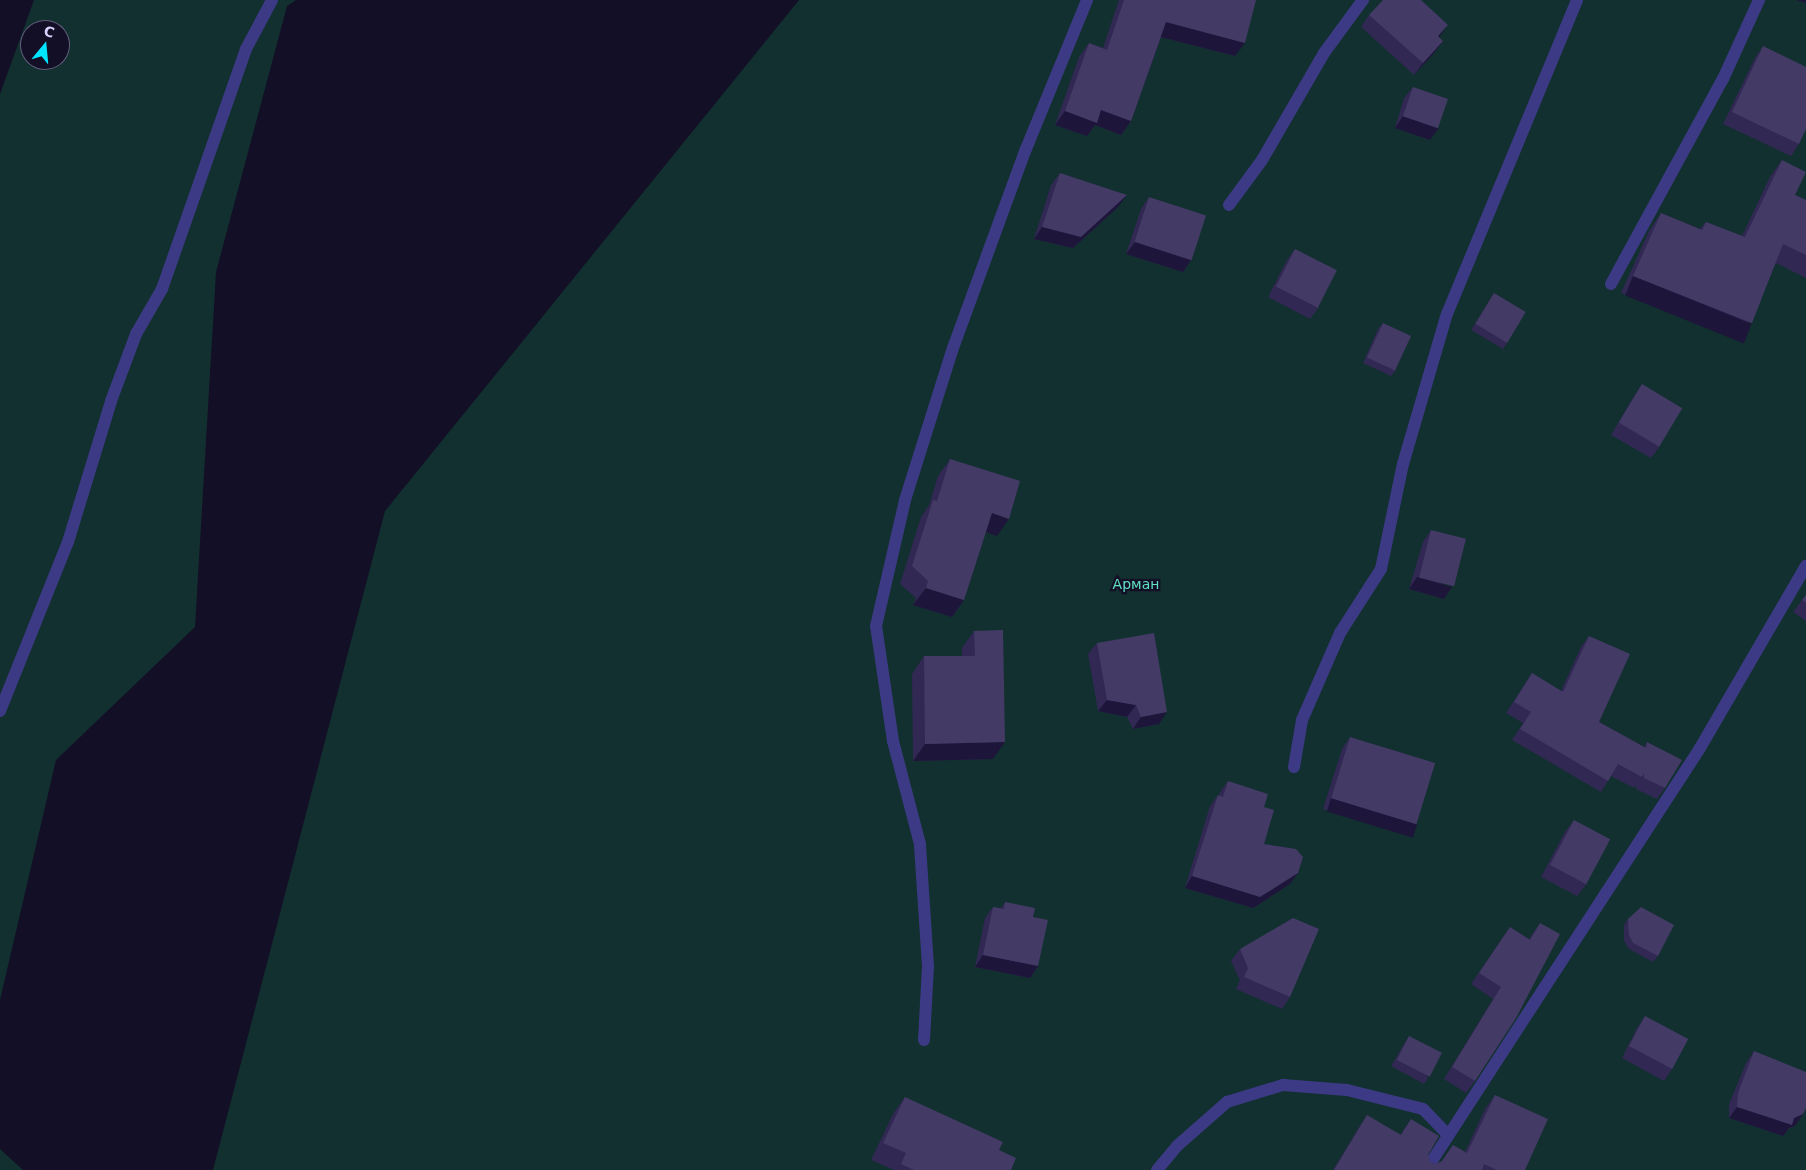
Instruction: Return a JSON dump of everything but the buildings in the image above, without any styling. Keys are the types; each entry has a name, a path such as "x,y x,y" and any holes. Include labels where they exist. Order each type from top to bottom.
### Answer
{"street":[{"path":"0,711 68,542 111,401 133,342 162,289 246,49 272,0"},
{"path":"924,1040 928,966 920,844 893,741 876,626 905,500 953,348 1026,149 1087,0"},
{"path":"1229,205 1262,160 1324,53 1363,0"},
{"path":"1294,767 1302,720 1340,633 1381,569 1403,464 1447,314 1577,0"},
{"path":"1611,284 1723,79 1759,0"},
{"path":"1426,1170 1447,1134 1700,748 1806,566"},
{"path":"1157,1170 1177,1146 1227,1102 1283,1085 1347,1090 1423,1109 1447,1134"}],"green space":[{"path":"34,0 296,0 287,6 216,272 195,627 56,760 0,1000 0,94 20,39 20,70 70,70 70,20 27,20"},
{"name":"Арман","path":"799,0 1806,0 1806,1170 213,1170 385,511"},
{"path":"0,1149 23,1170 0,1170"}]}
